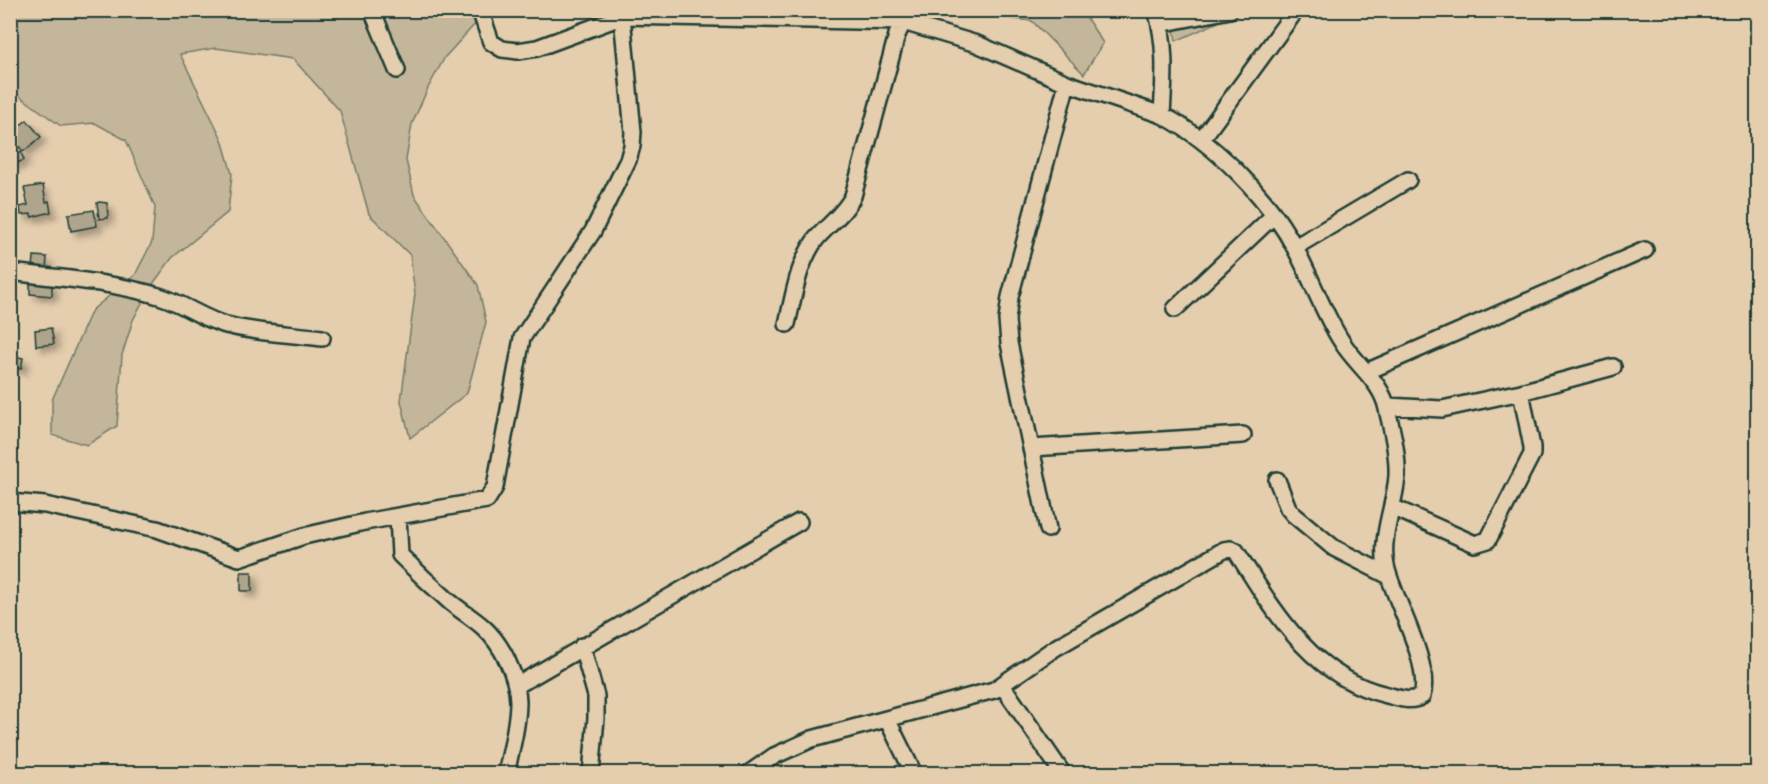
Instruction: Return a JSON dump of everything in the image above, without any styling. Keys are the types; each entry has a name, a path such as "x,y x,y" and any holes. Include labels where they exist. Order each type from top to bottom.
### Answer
{"street":[{"path":"372,10 397,70"},
{"path":"480,10 491,42 502,49 518,51 537,48 638,10"},
{"path":"1162,115 1164,69 1158,17 1230,10"},
{"path":"1201,140 1296,10"},
{"path":"622,16 902,16 977,44 1067,83 1162,115 1201,140 1244,181 1274,214 1295,247 1340,339 1353,359 1377,384 1387,406 1397,477 1386,547 1386,564 1416,648 1424,678 1422,696 1409,700 1376,693 1350,683 1321,663 1274,612 1236,550 1231,549 1224,550 1055,648 987,693 812,739 792,747 747,774"},
{"path":"10,502 45,505 158,529 239,558 304,536 487,500 495,487 522,338 593,231 628,160 632,146 633,132 622,16"},
{"path":"787,324 799,275 806,257 815,240 848,205 853,196 902,16"},
{"path":"1048,529 1009,343 1007,320 1010,297 1067,83"},
{"path":"1295,247 1408,180"},
{"path":"1174,309 1274,214"},
{"path":"1366,372 1645,250"},
{"path":"10,272 119,287 182,304 228,326 322,338"},
{"path":"1387,406 1442,409 1521,392 1614,367"},
{"path":"1392,507 1475,544 1488,540 1532,454 1521,392"},
{"path":"1031,448 1243,435"},
{"path":"1277,480 1288,508 1294,515 1334,548 1389,576"},
{"path":"398,516 400,555 483,628 495,640 504,656 516,686 518,700 516,728 506,774"},
{"path":"516,686 799,522"},
{"path":"582,646 596,696 591,774"},
{"path":"1002,685 1063,774"},
{"path":"887,719 914,774"}],"shaded area":[{"path":"1171,10 1243,11 1176,41"},
{"path":"10,11 487,11 445,57 428,88 412,124 406,160 414,195 478,285 486,322 467,393 410,438 401,401 415,294 410,255 369,214 340,111 293,59 216,48 180,54 222,139 232,174 228,212 172,258 150,288 133,320 122,355 117,426 87,445 52,435 52,400 92,310 135,275 152,242 155,207 126,140 95,123 61,126 14,92 10,85"},
{"path":"939,11 1082,11 1103,43 1084,74 1032,21"}],"building":[{"path":"27,120 41,137 23,152 10,133"},
{"path":"21,152 24,160 10,166 10,156"},
{"path":"43,185 46,202 49,201 51,212 32,217 31,214 21,215 20,207 28,205 24,188"},
{"path":"97,203 107,203 108,218 99,219"},
{"path":"94,210 97,226 71,231 68,214"},
{"path":"34,256 47,257 46,272 33,269"},
{"path":"30,278 52,284 52,296 30,294"},
{"path":"51,328 54,344 36,346 35,330"},
{"path":"11,355 23,358 21,369 10,366"},
{"path":"241,572 252,572 252,591 241,591"}]}
